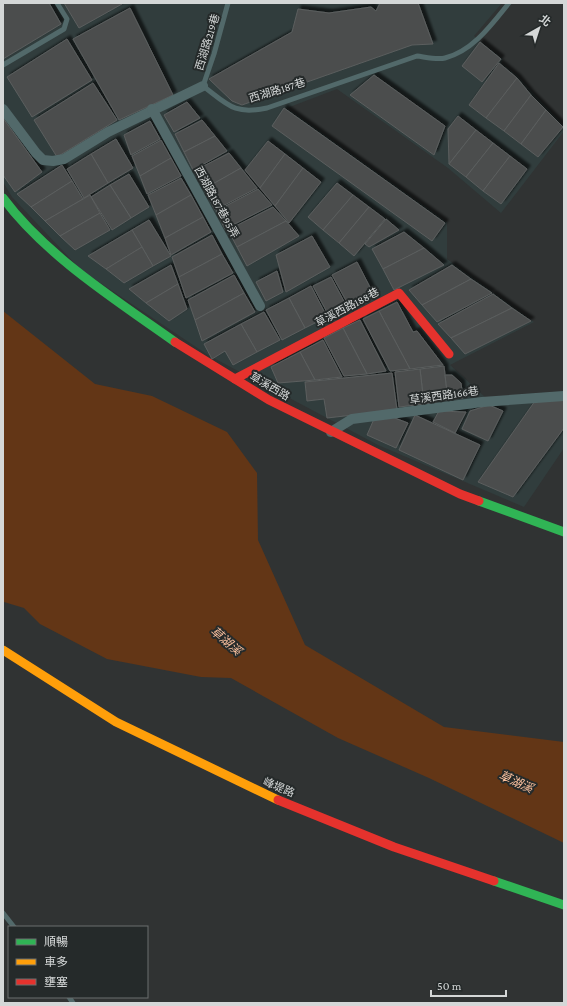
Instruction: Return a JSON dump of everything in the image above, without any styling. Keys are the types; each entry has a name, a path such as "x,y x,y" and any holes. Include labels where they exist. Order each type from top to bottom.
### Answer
{"street":[{"path":"3,109 36,153 43,160 54,161 64,159 108,132 152,109 202,86"},
{"name":"西湖路187巷95弄","path":"152,109 260,306"},
{"name":"草溪西路","path":"3,198 20,221 89,281 176,344 269,400 460,494 564,532"},
{"name":"草溪西路188巷","path":"235,379 399,293 449,354"},
{"name":"草溪西路166巷","path":"332,432 352,419 482,402 564,396"},
{"name":"峰堤路","path":"3,650 116,722 272,797 394,847 564,905"}],"lane":[{"path":"3,65 64,29 67,19 58,3"},
{"name":"西湖路219巷","path":"202,86 214,54 228,3"},
{"name":"西湖路187巷","path":"202,86 235,110 250,112 267,108 417,56 443,59 462,52 488,29 509,3"},
{"path":"3,913 13,926"}],"shaded area":[{"path":"3,3 502,3 474,36 503,59 501,63 518,76 564,126 564,131 501,213 448,168 337,89 287,108 447,222 447,259 534,322 450,365 486,398 564,391 564,448 524,507 378,445 208,355 81,270 12,197 3,182"}],"water":[{"name":"草湖溪","path":"3,311 95,384 152,396 227,432 257,473 258,540 305,645 444,727 564,742 564,843 429,778 338,738 231,678 201,677 107,659 40,624 24,608 4,602"}],"building":[{"path":"3,3 49,3 61,24 3,59"},
{"path":"64,3 121,3 122,4 79,28"},
{"path":"380,3 418,3 433,44 412,45 242,105 232,101 209,79 292,32 298,9 329,13 371,7 376,11"},
{"path":"130,8 173,95 119,120 73,39"},
{"path":"67,39 92,80 32,117 7,77"},
{"path":"480,42 501,59 482,82 462,66"},
{"path":"499,63 517,78 486,118 469,105"},
{"path":"374,75 445,126 434,155 350,95"},
{"path":"517,78 531,95 504,131 486,118"},
{"path":"93,83 117,120 57,157 34,120"},
{"path":"531,95 546,110 521,144 504,131"},
{"path":"187,102 200,118 174,132 164,115"},
{"path":"284,108 445,223 432,241 272,126"},
{"path":"546,110 563,127 538,157 521,144"},
{"path":"458,116 476,130 449,164 448,129"},
{"path":"3,118 42,172 15,192 3,175"},
{"path":"202,120 215,136 184,152 175,134"},
{"path":"150,121 160,139 131,155 124,135"},
{"path":"476,130 493,143 466,177 449,164"},
{"path":"215,136 227,151 193,170 184,152"},
{"path":"116,139 133,168 108,183 91,154"},
{"path":"161,140 171,158 140,176 132,156"},
{"path":"268,141 285,154 260,188 245,170"},
{"path":"493,143 510,156 483,191 466,177"},
{"path":"229,153 241,168 204,189 194,171"},
{"path":"91,154 108,183 84,198 67,169"},
{"path":"285,154 303,168 275,206 260,188"},
{"path":"510,156 527,169 501,204 483,191"},
{"path":"171,158 181,176 147,194 140,176"},
{"path":"62,165 72,181 31,207 17,194"},
{"path":"241,168 257,188 215,210 204,189"},
{"path":"303,168 321,182 289,223 275,206"},
{"path":"129,174 149,207 131,218 110,185"},
{"path":"181,178 191,195 156,215 148,195"},
{"path":"72,181 83,199 45,221 31,207"},
{"path":"337,183 353,195 323,230 308,217"},
{"path":"110,185 131,218 112,230 91,197"},
{"path":"258,189 272,205 225,229 216,211"},
{"path":"90,195 100,213 60,236 45,221"},
{"path":"191,195 203,217 165,238 156,215"},
{"path":"353,195 369,207 339,243 323,230"},
{"path":"273,207 286,221 237,247 228,230"},
{"path":"369,207 385,219 354,256 339,243"},
{"path":"100,213 110,230 75,250 60,236"},
{"path":"203,217 211,232 171,255 165,238"},
{"path":"386,219 399,230 369,247 365,244"},
{"path":"149,220 171,256 153,266 132,230"},
{"path":"286,221 299,236 247,266 237,247"},
{"path":"132,230 142,247 106,269 88,256"},
{"path":"404,232 424,248 383,269 372,249"},
{"path":"212,235 222,254 179,277 172,257"},
{"path":"312,236 330,267 286,292 276,255"},
{"path":"142,247 153,266 124,283 106,269"},
{"path":"424,248 444,265 394,290 383,269"},
{"path":"222,254 233,273 186,298 179,277"},
{"path":"357,262 373,293 349,306 332,275"},
{"path":"171,265 178,284 146,303 129,289"},
{"path":"452,265 471,279 422,305 409,290"},
{"path":"277,271 283,292 266,301 256,282"},
{"path":"234,275 244,293 195,320 188,300"},
{"path":"331,277 347,307 329,316 313,286"},
{"path":"471,279 492,293 437,322 422,305"},
{"path":"178,284 187,309 169,321 146,303"},
{"path":"311,286 327,317 305,328 289,298"},
{"path":"244,293 255,312 202,341 195,320"},
{"path":"493,294 512,308 451,338 438,324"},
{"path":"289,298 305,328 282,340 266,310"},
{"path":"397,302 413,332 417,331 443,365 410,369 379,311"},
{"path":"512,308 531,321 465,354 451,338"},
{"path":"379,311 410,369 390,371 363,319"},
{"path":"264,312 280,340 257,352 241,324"},
{"path":"360,320 386,371 367,374 343,328"},
{"path":"241,324 257,352 233,365 225,351 212,359 204,344"},
{"path":"343,328 367,374 344,376 324,338"},
{"path":"323,340 342,377 315,380 300,352"},
{"path":"300,352 315,380 278,383 271,367"},
{"path":"444,366 448,400 424,404 420,369"},
{"path":"420,369 424,404 399,407 395,372"},
{"path":"392,373 397,410 327,418 324,399 307,401 305,382"},
{"path":"445,375 452,375 461,383 463,398 448,400"},
{"path":"564,398 564,428 513,497 478,482 535,401"},
{"path":"489,405 503,411 488,441 462,429 470,411"},
{"path":"439,411 466,412 455,433 433,422"},
{"path":"415,415 480,445 463,480 399,450"},
{"path":"392,417 408,423 396,448 367,435 374,419"}],"traffic: fast":[{"path":"3,198 20,219 61,258 106,293 175,342"},
{"path":"479,501 564,532"},
{"path":"494,881 564,905"}],"traffic: slow":[{"path":"3,650 116,722 278,800"}],"traffic: jam":[{"path":"235,379 399,293 449,354"},
{"path":"175,342 269,400 460,494 479,501"},
{"path":"278,800 394,847 494,881"}]}
